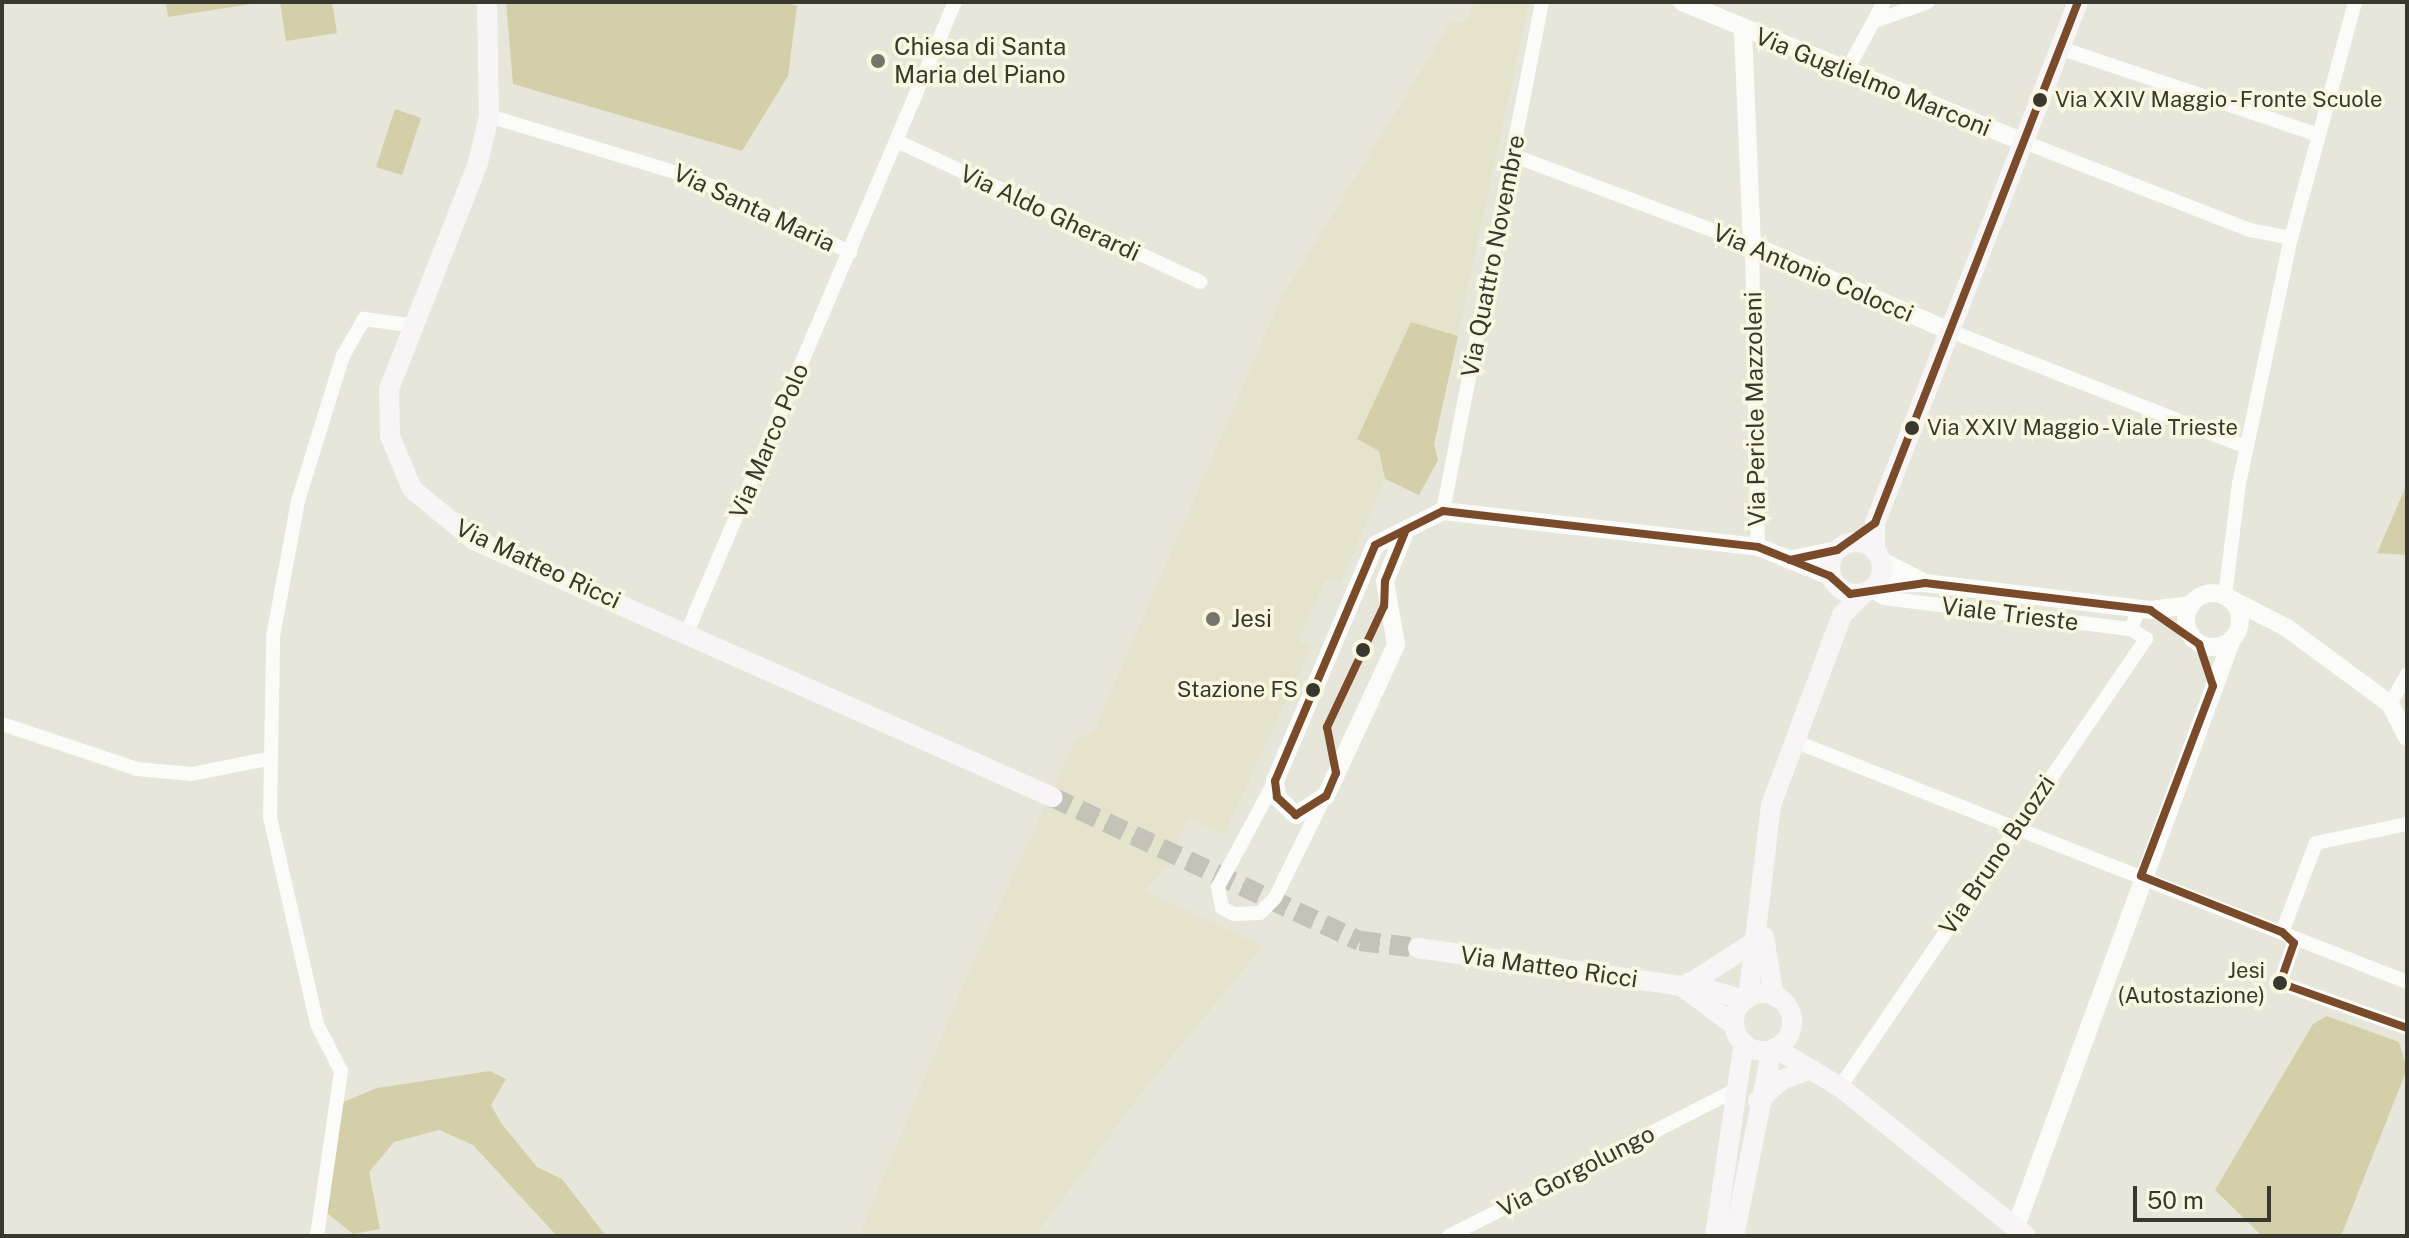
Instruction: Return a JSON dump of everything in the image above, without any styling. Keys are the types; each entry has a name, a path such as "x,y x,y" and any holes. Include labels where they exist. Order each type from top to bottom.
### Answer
{"main road":[{"name":"Via Matteo Ricci","path":"487,2 489,116 478,163 409,325 386,412 412,489 474,540 688,630 1052,797"},
{"path":"1715,1236 1740,1088 1744,1043 1734,1025 1746,999 1759,930 1771,805 1842,615 1870,589 1878,555 1875,523 2078,2"},
{"path":"1842,615 1834,582 1845,546 1875,523"},
{"name":"Viale Trieste","path":"1845,546 1878,555"},
{"name":"Viale Trieste","path":"1834,582 1870,589"},
{"path":"1688,984 1759,930"},
{"path":"1759,930 1774,996 1787,1006 1791,1029 1815,1072"},
{"name":"Via Matteo Ricci","path":"1418,948 1688,984 1746,999"},
{"name":"Via Matteo Ricci","path":"1688,984 1734,1025"},
{"path":"1746,999 1774,996"},
{"path":"1734,1236 1758,1101 1774,1049 1791,1029"},
{"path":"1744,1043 1774,1049 1840,1087 2020,1232"},
{"path":"1758,1101 1781,1080 1815,1072"}],"street":[{"name":"Via Santa Maria","path":"489,116 694,178 850,252 901,143 955,2"},
{"name":"Via Quattro Novembre","path":"1443,511 1542,2"},
{"name":"Via Guglielmo Marconi","path":"1682,2 1743,31 2250,230 2291,238"},
{"path":"1847,70 1878,20 1884,2"},
{"path":"1878,20 1928,2"},
{"path":"2225,596 2246,447 2291,238 2355,2"},
{"name":"Via Pericle Mazzoleni","path":"1743,31 1752,245 1758,547"},
{"path":"2060,48 2318,135"},
{"name":"Via Aldo Gherardi","path":"901,143 1200,282"},
{"name":"Via Antonio Colocci","path":"1512,155 1752,245 1950,331 2246,447"},
{"name":"Via Marco Polo","path":"688,630 850,252"},
{"path":"317,1236 341,1071 317,1024 270,817 267,759 282,569 331,389 364,319 409,325"},
{"path":"1405,532 1385,581 1396,645 1275,898 1260,913 1234,914 1222,908 1218,887 1275,781 1375,545 1443,511"},
{"name":"Viale Trieste","path":"1443,511 1758,547 1834,582"},
{"path":"1790,560 1845,546"},
{"name":"Viale Trieste","path":"1878,555 1925,583"},
{"name":"Viale Trieste","path":"1870,589 1925,583 2144,610 2191,605"},
{"name":"Viale Trieste","path":"1870,589 1884,598 2131,629"},
{"path":"2213,686 2195,640 2191,605 2207,594 2225,596 2287,628 2390,704 2407,737"},
{"path":"2020,1232 2141,876 2235,635 2237,608 2225,596"},
{"path":"2131,629 2144,610"},
{"name":"Viale Trieste","path":"2144,610 2195,640"},
{"path":"2195,640 2216,647 2235,635 2287,628"},
{"name":"Via Bruno Buozzi","path":"1840,1087 2146,639 2131,629"},
{"path":"2390,704 2407,675"},
{"path":"2,724 137,769 192,774 267,759"},
{"path":"1794,741 2282,932 2294,943 2407,982"},
{"path":"1275,781 1277,797 1296,815 1326,796"},
{"path":"2282,932 2316,843 2390,824 2407,824"},
{"path":"2294,943 2280,983 2407,1028"},
{"name":"Via Gorgolungo","path":"1449,1236 1740,1088"},
{"path":"1702,1106 1736,1111"}],"shaded area":[{"path":"166,2 264,2 168,17"},
{"path":"280,2 332,2 337,33 286,41"},
{"path":"506,2 783,2 797,6 788,76 742,151 513,84"},
{"path":"1475,2 1529,2 1434,444 1438,460 1419,495 1385,479 1340,583 1327,578 1298,640 1311,647 1224,834 1189,818 1165,869 1145,891 1263,946 1139,1096 1035,1236 859,1236 966,978 1075,741 1095,729 1280,300 1451,22 1466,22"},
{"path":"395,109 421,118 402,175 376,167"},
{"path":"1411,322 1458,336 1434,444 1438,460 1419,495 1385,479 1379,451 1357,439"},
{"path":"2407,484 2407,555 2377,553"},
{"path":"2327,1016 2399,1042 2407,1069 2341,1236 2262,1236 2215,1190 2313,1024"},
{"path":"490,1071 506,1079 491,1105 501,1123 537,1167 562,1179 606,1236 557,1236 473,1145 439,1130 394,1142 369,1172 380,1229 353,1234 327,1213 343,1102 377,1088"}],"tunnel":[{"path":"1052,797 1360,941 1418,948"}],"transit line":[{"path":"1790,560 1837,550 1875,523 2078,2"},
{"path":"1405,532 1385,581 1384,606 1327,727 1336,773 1326,796 1296,815 1277,797 1275,781 1375,545 1443,511 1758,547 1830,576 1850,594 1925,583 2150,610 2199,644 2213,686 2141,876 2282,932 2294,943 2280,983 2407,1028"}],"place":[{"name":"Chiesa di Santa Maria del Piano","path":"878,61"},
{"name":"Via XXIV Maggio - Fronte Scuole","path":"2040,100"},
{"name":"Via XXIV Maggio - Viale Trieste","path":"1912,428"},
{"name":"Jesi","path":"1213,619"},
{"name":"Stazione FS","path":"1313,690"},
{"name":"Jesi (Autostazione)","path":"2280,983"}]}
